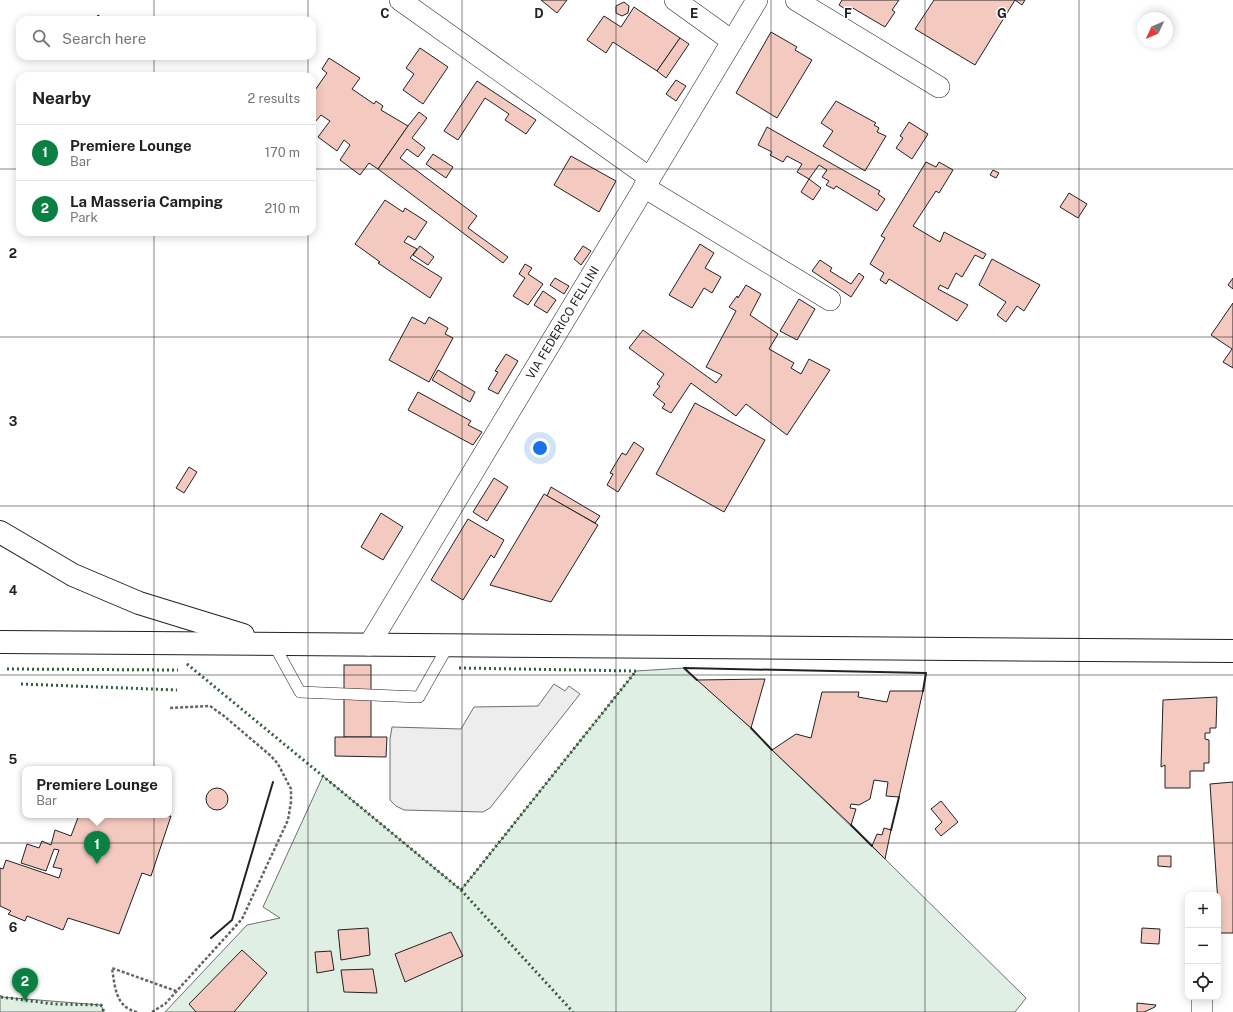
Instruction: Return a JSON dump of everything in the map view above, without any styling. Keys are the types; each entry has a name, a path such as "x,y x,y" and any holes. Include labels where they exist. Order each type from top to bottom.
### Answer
{"main road":[{"path":"0,532 73,575 139,603 214,627 273,643"},
{"path":"5,645 273,643 448,646 1233,651"}],"street":[{"path":"400,0 647,183 830,300"},
{"path":"675,0 732,41"},
{"name":"VIA FEDERICO FELLINI","path":"369,645 757,0"},
{"path":"796,0 939,87"},
{"path":"1202,1000 1202,1012"}],"lane":[{"path":"273,643 300,692 418,697 448,646"}],"path":[{"path":"152,1012 165,1004 242,919 288,820 291,802 291,789 278,764 271,756 224,716 210,706 170,708"},
{"path":"137,1012 130,1010 118,999 112,968 176,991"}],"green space":[{"path":"684,668 751,728 1026,998 1015,1012 165,1012 247,925 280,918 263,907 323,776 461,890 636,671"},
{"path":"0,995 1,997 101,1005 104,1012 0,1012"}],"shaded area":[{"path":"554,684 565,691 569,686 580,694 490,808 483,812 404,810 396,806 390,800 390,739 392,727 461,729 474,707 538,706"}],"building":[{"path":"541,0 567,0 557,13"},
{"path":"842,0 899,0 892,10 895,12 885,27 851,7 848,11 839,5"},
{"path":"934,0 1015,0 975,65 915,29"},
{"path":"1015,0 1025,0 1022,5"},
{"path":"624,2 629,6 628,13 622,16 616,13 616,6"},
{"path":"634,7 680,38 657,71 613,42 606,53 587,40 604,16 621,27"},
{"path":"771,32 797,47 795,50 812,60 777,118 736,93"},
{"path":"680,38 689,44 666,78 657,71"},
{"path":"420,48 448,67 423,104 403,90 414,74 406,68"},
{"path":"329,58 360,78 352,89 374,104 376,101 383,106 381,110 408,126 378,169 369,163 360,175 340,160 350,145 344,140 337,151 318,137 330,121 321,115 316,121 316,89 327,73 322,69"},
{"path":"676,80 686,86 676,101 666,94"},
{"path":"477,81 536,120 526,134 505,120 509,114 485,98 458,140 444,131"},
{"path":"836,101 876,123 874,125 879,128 877,132 886,136 865,171 823,146 833,131 821,123"},
{"path":"419,112 427,118 412,138 425,148 418,157 407,149 400,158 477,216 468,228 508,257 503,263 378,169"},
{"path":"909,122 928,134 912,159 896,148 903,138 900,136"},
{"path":"767,127 880,191 878,194 885,199 877,211 836,186 834,189 826,185 829,181 822,177 827,170 819,165 809,179 797,172 802,164 787,156 783,162 770,155 772,152 758,145"},
{"path":"433,154 453,167 446,178 426,164"},
{"path":"571,156 616,181 599,212 554,185"},
{"path":"926,162 936,167 939,162 953,170 939,193 936,191 913,226 940,242 944,232 986,254 983,259 975,255 962,277 956,273 948,289 940,285 938,289 968,305 957,321 889,279 886,284 880,280 884,273 870,264 885,238 881,236"},
{"path":"993,170 999,173 996,178 990,175"},
{"path":"809,179 821,188 813,200 801,192"},
{"path":"1069,193 1087,204 1078,218 1060,207"},
{"path":"385,200 403,212 405,208 427,222 415,240 408,236 404,242 417,249 410,258 442,278 430,298 378,263 380,262 355,244"},
{"path":"700,244 714,253 705,268 721,277 712,293 704,288 692,308 669,295"},
{"path":"420,246 434,257 428,265 413,255"},
{"path":"583,246 591,251 581,265 574,259"},
{"path":"992,259 1040,285 1024,311 1017,306 1006,322 997,315 1006,302 979,285"},
{"path":"820,260 832,268 830,271 851,284 859,273 864,277 851,297 812,271"},
{"path":"525,264 532,268 528,274 543,284 528,305 513,296 525,278 519,274"},
{"path":"555,278 569,286 564,294 550,285"},
{"path":"1233,278 1233,289 1228,285"},
{"path":"746,285 761,294 750,315 778,334 769,349 794,363 791,368 801,374 809,359 830,370 787,435 746,404 736,416 691,383 671,413 662,408 665,404 653,395 660,386 657,384 664,374 629,348 643,330 716,383 722,375 706,367 736,311 729,307 737,296 738,298"},
{"path":"543,291 556,300 547,313 534,305"},
{"path":"799,299 815,309 797,340 780,331"},
{"path":"1233,303 1233,368 1223,362 1232,349 1211,335"},
{"path":"412,317 425,324 429,317 448,328 445,334 453,338 429,382 389,360"},
{"path":"506,354 518,361 498,394 488,389 498,372 495,371"},
{"path":"438,370 475,392 470,402 432,380"},
{"path":"418,392 471,421 468,425 482,432 473,445 408,410"},
{"path":"695,403 765,440 724,512 656,474"},
{"path":"634,442 644,449 618,492 607,485 613,474 610,473 622,453 626,455"},
{"path":"189,467 197,472 184,493 176,488"},
{"path":"494,478 508,487 487,521 473,512"},
{"path":"551,487 600,516 595,523 547,496"},
{"path":"544,494 598,525 551,602 490,585"},
{"path":"381,513 403,527 383,560 361,547"},
{"path":"468,519 504,540 494,558 491,555 463,600 431,580"},
{"path":"344,665 371,665 371,737 344,737"},
{"path":"765,679 751,728 697,680"},
{"path":"890,691 923,691 899,797 886,796 888,782 874,780 870,799 859,805 851,804 850,808 856,809 851,825 772,750 796,734 811,738 822,692 859,692 858,697 887,702"},
{"path":"1217,697 1216,728 1210,728 1210,733 1205,733 1205,739 1209,740 1209,763 1204,763 1204,771 1190,771 1190,788 1165,788 1165,765 1161,767 1163,700"},
{"path":"335,737 387,737 386,757 335,756"},
{"path":"1233,782 1233,933 1221,933 1221,892 1217,892 1210,784"},
{"path":"217,788 225,791 228,799 225,807 217,810 209,807 206,799 209,791"},
{"path":"941,801 958,822 941,836 935,829 942,822 931,809"},
{"path":"78,818 170,818 151,876 142,873 119,934 68,918 63,930 27,916 25,921 8,914 11,911 0,906 0,868 3,869 6,860 59,878 62,869 53,867 59,850 54,849 46,871 21,863 27,844 39,848 42,841 51,845 55,830 71,836"},
{"path":"884,828 891,830 885,859 872,846 877,834 882,835"},
{"path":"1158,856 1171,856 1171,867 1158,866"},
{"path":"368,928 370,955 341,960 338,930"},
{"path":"1142,928 1160,929 1159,944 1141,943"},
{"path":"451,932 463,956 405,982 395,954"},
{"path":"242,950 267,973 234,1012 196,1012 189,1004"},
{"path":"331,951 334,970 317,973 315,952"},
{"path":"373,969 377,993 344,992 341,970"},
{"path":"1137,1003 1156,1005 1155,1007 1144,1012 1137,1012"}],"hedge":[{"path":"187,664 461,890 573,1012"},
{"path":"459,668 636,671 461,890"},
{"path":"7,669 178,670"},
{"path":"21,684 177,690"},
{"path":"1,997 54,1004 101,1005 104,1012"}],"wall":[{"path":"697,680 684,668 926,673 923,691"},
{"path":"751,728 772,750"},
{"path":"211,938 232,920 273,782"},
{"path":"891,830 899,797"},
{"path":"851,825 872,846"}],"place":[{"name":"Premiere Lounge","path":"97,864"},
{"name":"La Masseria Camping","path":"25,1001"}]}
